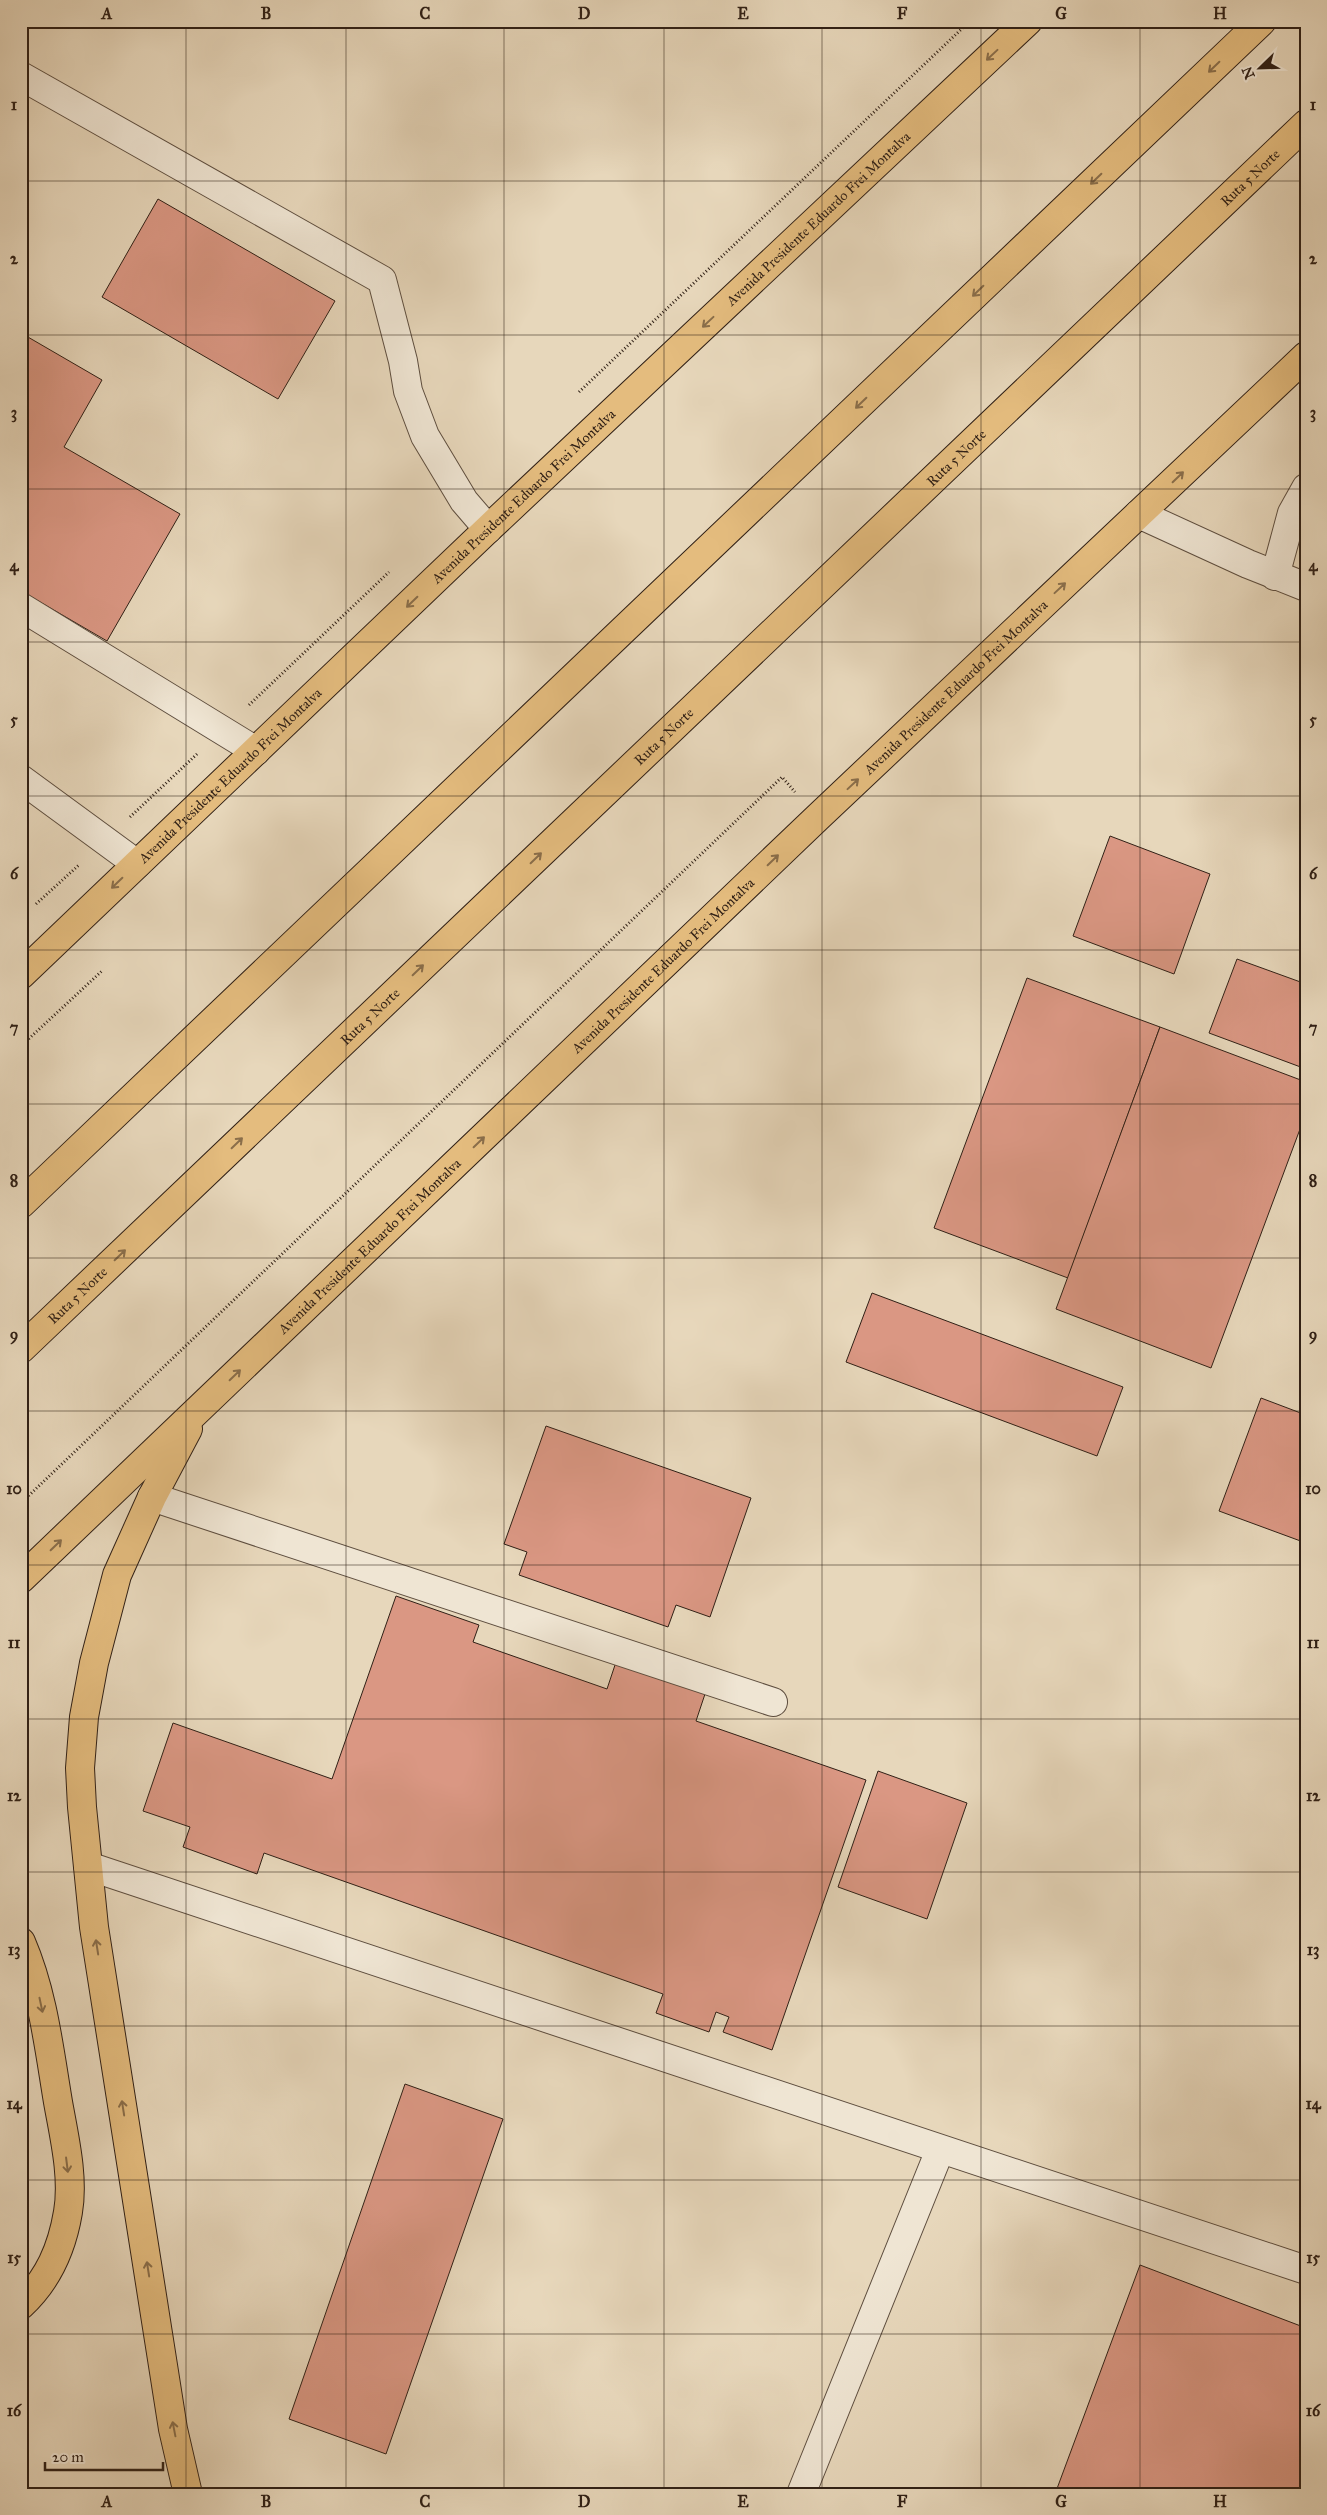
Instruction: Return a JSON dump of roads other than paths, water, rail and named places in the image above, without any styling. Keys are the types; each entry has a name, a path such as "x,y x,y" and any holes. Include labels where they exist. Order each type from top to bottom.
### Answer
{"main road":[{"name":"Avenida Presidente Eduardo Frei Montalva","path":"21,975 488,529 1028,21"},
{"path":"21,1204 1262,21"},
{"name":"Ruta 5 Norte","path":"21,1349 1306,124"},
{"name":"Avenida Presidente Eduardo Frei Montalva","path":"21,1579 817,818 1306,356"},
{"path":"188,2494 172,2419 94,1927 80,1768 84,1717 94,1663 117,1575 152,1498 200,1408"},
{"path":"21,1942 41,2002 63,2132 69,2200 62,2241 52,2267 33,2294 21,2304"}],"lane":[{"path":"21,76 382,280 403,361 408,391 426,436 464,501 488,529"},
{"path":"1275,576 1292,513 1306,488"},
{"path":"1138,514 1275,576 1306,587"},
{"path":"21,607 256,751"},
{"path":"21,779 137,864"},
{"path":"152,1498 773,1702"},
{"path":"88,1866 1306,2270"},
{"path":"801,2494 940,2150"}]}
